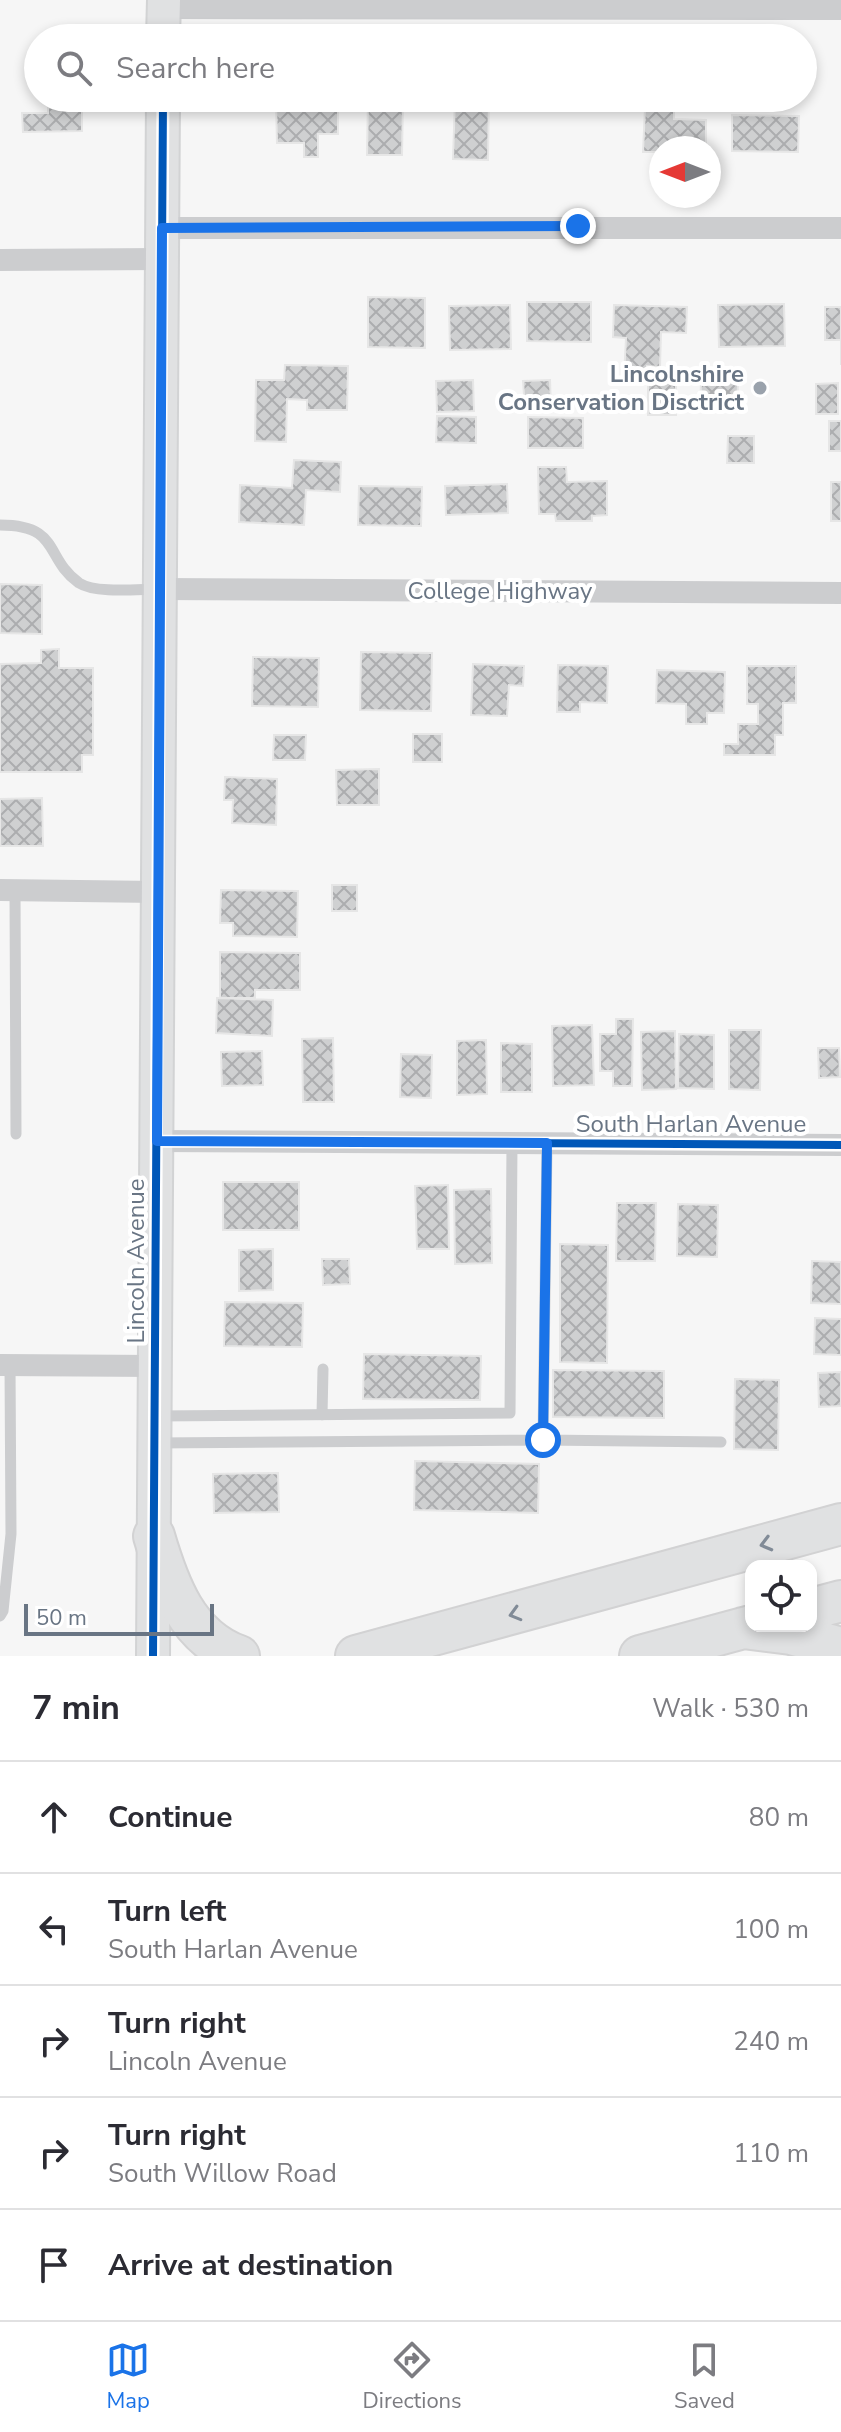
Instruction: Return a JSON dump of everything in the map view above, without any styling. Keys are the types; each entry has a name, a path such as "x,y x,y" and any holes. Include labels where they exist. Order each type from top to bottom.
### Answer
{"highway":[{"path":"356,1656 841,1524"},
{"path":"154,1536 165,1572 186,1615 196,1628 239,1656"},
{"path":"817,1607 841,1601"},
{"path":"640,1656 745,1628"},
{"path":"778,1632 841,1648"}],"street":[{"path":"164,15 351,4 841,9"},
{"name":"Lincoln Avenue","path":"153,1656 163,112"},
{"path":"0,260 162,244 841,228"},
{"name":"College Highway","path":"159,589 841,593"},
{"path":"8,890 158,892"},
{"name":"South Harlan Avenue","path":"157,1141 841,1145"},
{"path":"5,1365 156,1366"}],"lane":[{"path":"0,525 34,530 50,542 66,571 82,585 106,589 159,589"},
{"path":"8,890 16,1134"},
{"path":"155,1430 322,1415 510,1413 512,1143"},
{"path":"543,1440 547,1143"},
{"path":"0,1616 11,1534 5,1365"},
{"path":"322,1415 323,1369"},
{"path":"155,1430 721,1442"}],"building":[{"path":"82,112 82,131 23,132 22,113"},
{"path":"276,112 338,112 338,134 318,134 318,157 304,157 304,143 277,143"},
{"path":"368,112 403,112 402,155 367,155"},
{"path":"455,112 489,112 488,160 453,159"},
{"path":"645,112 674,112 674,119 706,120 706,136 649,136 649,152 643,152"},
{"path":"732,115 799,116 798,152 732,151"},
{"path":"368,297 425,298 425,348 368,347"},
{"path":"527,302 591,302 591,342 527,341"},
{"path":"784,304 785,346 719,347 718,305"},
{"path":"510,305 511,349 450,350 449,306"},
{"path":"614,305 687,307 686,333 661,332 660,367 647,366 647,379 624,378 626,338 613,337"},
{"path":"825,307 841,307 841,340 825,340"},
{"path":"285,365 348,366 347,410 307,410 307,400 287,399 286,442 255,441 256,380 284,380"},
{"path":"473,380 474,411 437,412 436,381"},
{"path":"550,380 551,408 525,409 523,381"},
{"path":"648,382 676,382 676,415 648,415"},
{"path":"701,383 738,383 737,411 700,410"},
{"path":"838,383 838,414 816,414 816,384"},
{"path":"437,416 476,417 476,443 436,442"},
{"path":"528,417 583,418 583,448 528,448"},
{"path":"829,421 841,421 841,451 829,451"},
{"path":"728,436 754,436 754,463 727,463"},
{"path":"294,460 341,462 340,492 306,490 304,525 239,522 240,485 292,488"},
{"path":"538,467 566,467 567,482 607,481 607,515 592,516 592,521 556,521 555,514 539,514"},
{"path":"831,482 841,482 841,521 831,521"},
{"path":"507,484 508,513 446,515 445,486"},
{"path":"359,486 422,487 421,526 358,525"},
{"path":"0,584 42,585 42,634 0,633"},
{"path":"59,649 59,668 93,668 93,755 82,755 82,772 0,772 0,664 41,663 41,650"},
{"path":"361,652 432,653 431,711 360,710"},
{"path":"253,657 319,658 318,707 252,706"},
{"path":"473,664 524,666 523,686 509,685 507,716 471,715"},
{"path":"558,665 608,666 607,703 580,702 580,712 557,712"},
{"path":"747,666 796,666 796,703 783,703 783,735 775,735 775,755 724,755 724,744 738,744 738,724 758,724 758,704 747,704"},
{"path":"657,670 725,672 724,713 707,713 707,724 686,724 686,704 656,703"},
{"path":"413,734 442,734 442,762 413,762"},
{"path":"274,735 306,735 305,760 273,760"},
{"path":"379,769 379,805 337,805 336,770"},
{"path":"225,777 277,779 276,825 232,823 233,800 224,800"},
{"path":"42,798 43,846 0,846 0,799"},
{"path":"332,885 357,885 357,911 332,911"},
{"path":"221,890 298,891 297,937 233,936 233,923 220,923"},
{"path":"220,952 300,953 300,990 255,990 255,998 220,998"},
{"path":"217,998 273,1000 272,1036 216,1033"},
{"path":"616,1019 633,1019 632,1086 613,1086 613,1071 600,1071 600,1034 616,1034"},
{"path":"592,1025 594,1085 553,1086 552,1026"},
{"path":"729,1030 761,1030 760,1090 729,1089"},
{"path":"675,1031 676,1089 642,1090 641,1032"},
{"path":"679,1034 714,1035 714,1089 678,1088"},
{"path":"333,1038 334,1102 303,1102 302,1039"},
{"path":"486,1040 487,1094 457,1095 457,1041"},
{"path":"501,1043 532,1044 532,1092 501,1092"},
{"path":"818,1048 839,1048 840,1077 819,1078"},
{"path":"262,1051 263,1085 222,1086 221,1052"},
{"path":"401,1054 432,1055 431,1098 400,1097"},
{"path":"223,1182 299,1182 299,1230 223,1230"},
{"path":"448,1185 449,1249 417,1249 415,1186"},
{"path":"491,1189 492,1263 455,1264 454,1190"},
{"path":"617,1203 656,1203 655,1261 616,1261"},
{"path":"678,1204 718,1205 717,1257 677,1256"},
{"path":"560,1244 608,1245 607,1363 560,1362"},
{"path":"273,1249 273,1290 239,1291 239,1250"},
{"path":"322,1259 349,1259 350,1284 323,1285"},
{"path":"812,1261 841,1262 841,1304 811,1303"},
{"path":"225,1302 303,1303 302,1347 224,1346"},
{"path":"815,1318 841,1319 841,1355 814,1354"},
{"path":"364,1354 481,1356 480,1400 363,1399"},
{"path":"553,1370 664,1371 664,1418 553,1417"},
{"path":"841,1372 841,1406 819,1407 818,1373"},
{"path":"735,1379 779,1380 778,1450 734,1449"},
{"path":"415,1461 539,1464 538,1513 414,1510"},
{"path":"278,1473 279,1512 214,1513 213,1474"}],"cycle path":[{"path":"153,1656 163,112"},
{"path":"157,1141 841,1145"}],"place":[{"name":"Lincolnshire Conservation Disctrict","path":"760,388"}],"route":[{"path":"543,1440 547,1143 157,1141 162,228 578,226"}]}
